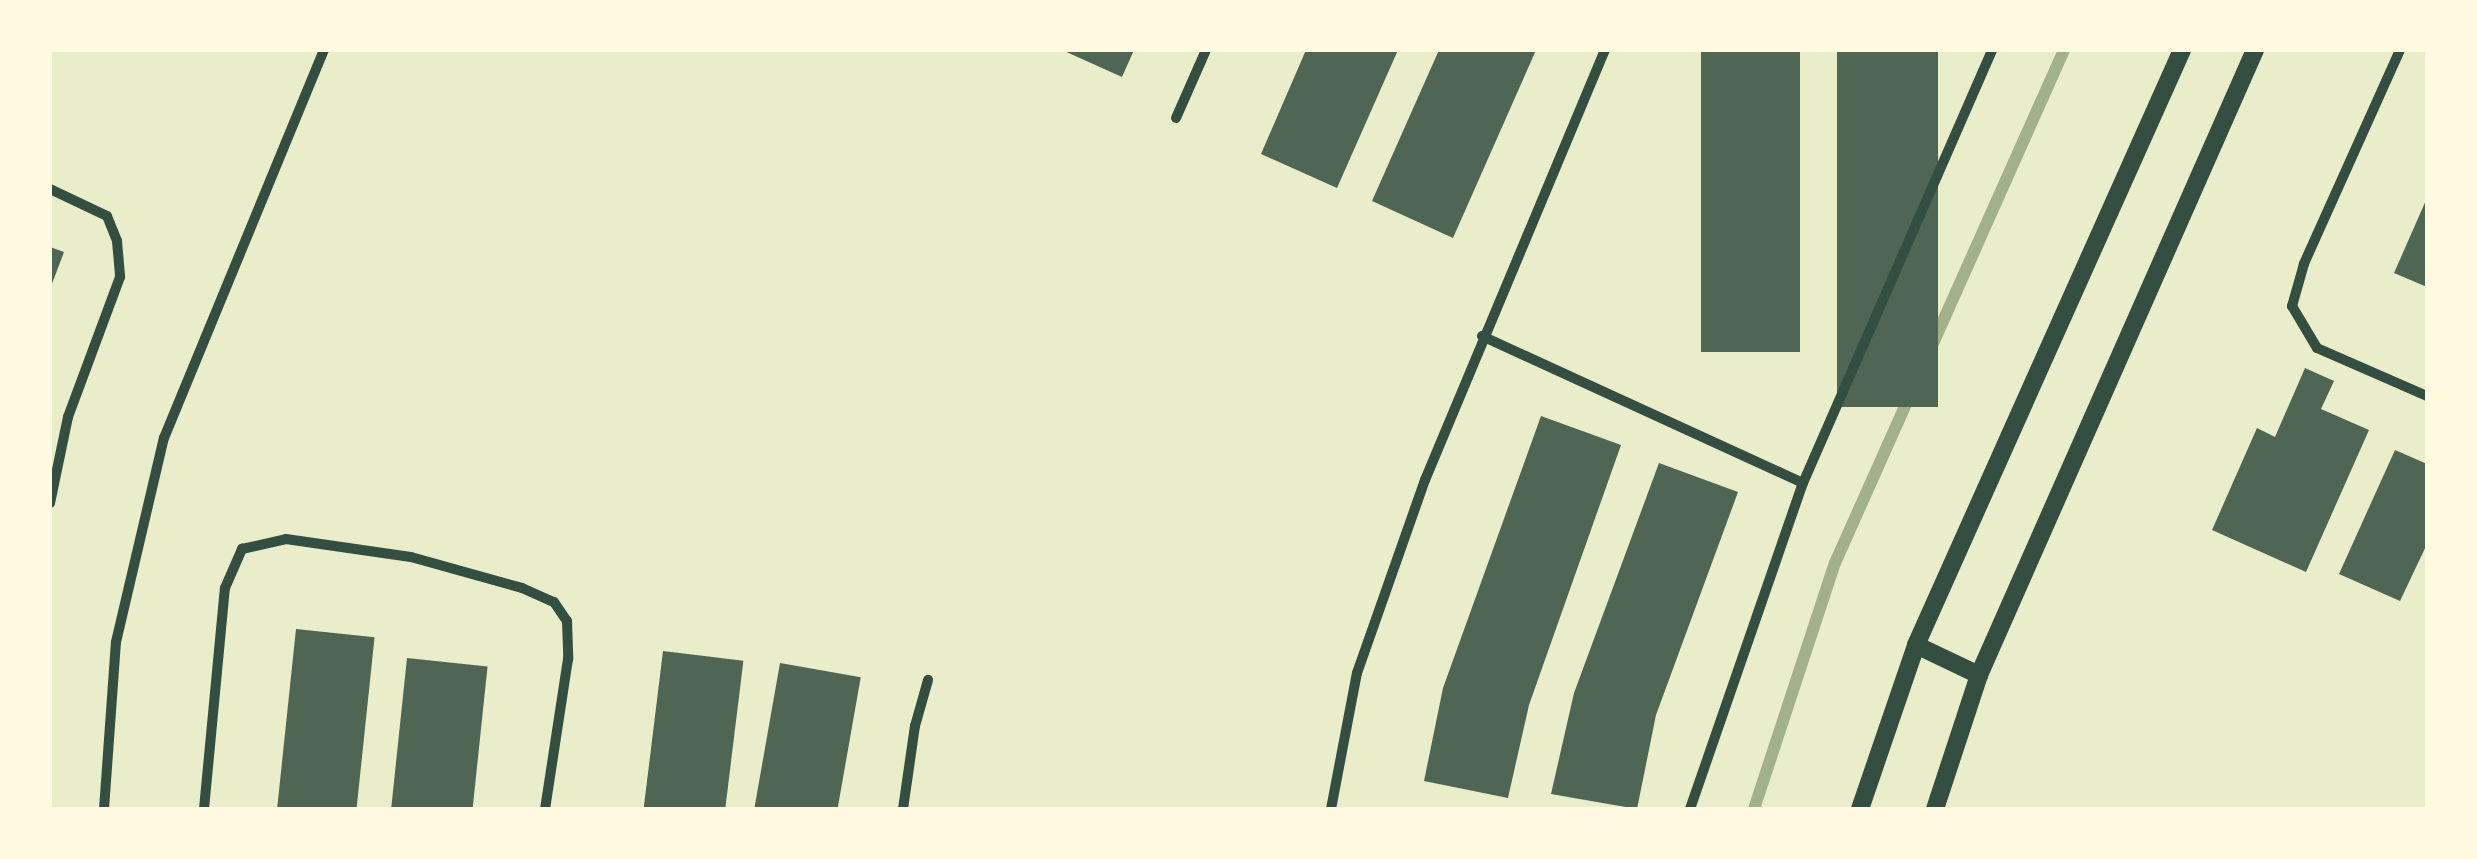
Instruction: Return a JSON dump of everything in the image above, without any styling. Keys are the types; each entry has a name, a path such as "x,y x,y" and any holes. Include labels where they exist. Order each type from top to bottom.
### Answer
{"street":[{"path":"104,809 116,642 164,438 324,50"},
{"path":"1176,118 1206,50"},
{"path":"1331,809 1357,673 1482,336 1605,50"},
{"path":"1690,809 1803,483 1992,50"},
{"path":"1860,809 1916,645 2182,50"},
{"path":"1936,809 1979,675 2255,50"},
{"path":"2400,50 2304,264 2292,306 2318,348 2427,396"},
{"path":"50,189 107,216 117,241 120,277 68,417 50,503"},
{"path":"1482,336 1803,483"},
{"path":"204,809 225,588 242,549 286,540 411,558 522,588 554,602 567,621 568,660 545,809"},
{"path":"1916,645 1979,675"},
{"path":"903,809 914,726 928,680"}],"building":[{"path":"1062,50 1134,50 1122,77"},
{"path":"1306,50 1398,50 1337,188 1261,154"},
{"path":"1439,50 1536,50 1453,238 1372,201"},
{"path":"1701,50 1800,50 1800,352 1701,352"},
{"path":"1837,50 1938,50 1938,407 1837,407"},
{"path":"2427,198 2427,287 2394,273"},
{"path":"50,247 64,252 50,289"},
{"path":"2305,368 2334,381 2321,409 2369,430 2306,572 2212,530 2257,428 2275,437"},
{"path":"1541,416 1621,445 1529,705 1508,798 1424,781 1443,688"},
{"path":"2395,450 2427,464 2427,544 2400,601 2339,574"},
{"path":"1659,463 1738,492 1656,715 1637,809 1551,794 1574,693"},
{"path":"296,629 375,637 357,809 277,809"},
{"path":"663,651 743,661 725,809 644,809"},
{"path":"407,658 488,666 473,809 391,809"},
{"path":"780,663 861,677 838,809 754,809"}],"waterway":[{"path":"1754,809 1835,563 2064,50"}]}
